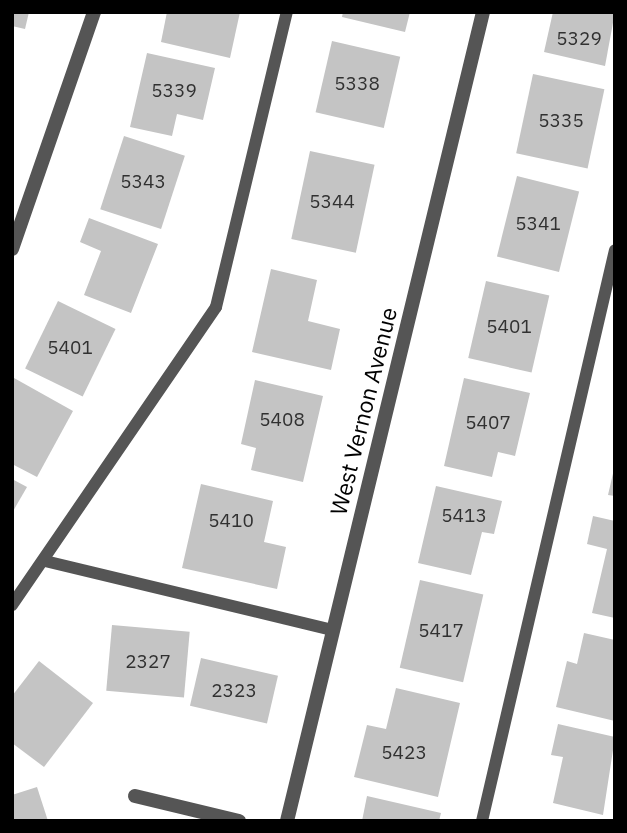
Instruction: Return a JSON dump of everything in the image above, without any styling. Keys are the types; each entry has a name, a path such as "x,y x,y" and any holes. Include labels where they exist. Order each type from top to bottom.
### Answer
{"street":[{"path":"12,249 94,12"},
{"name":"West Vernon Avenue","path":"287,821 483,12"},
{"path":"135,796 239,821"}],"lane":[{"path":"12,605 45,562 216,307 287,12"},
{"path":"482,821 615,250"},
{"path":"45,562 333,630"}],"building":[{"path":"12,12 29,12 25,29 12,26"},
{"path":"167,12 240,12 230,58 161,42"},
{"path":"343,12 410,12 405,32 342,17"},
{"path":"553,12 615,12 605,66 544,52"},
{"path":"332,41 400,57 384,128 316,112"},
{"path":"147,53 215,68 203,120 177,114 172,136 130,127"},
{"path":"533,74 604,89 588,168 516,153"},
{"path":"124,136 185,156 161,229 100,209"},
{"path":"310,151 375,165 356,253 291,239"},
{"path":"517,176 579,191 559,272 497,257"},
{"path":"89,218 158,244 131,313 84,295 101,251 80,242"},
{"path":"271,269 317,280 308,321 340,329 331,370 252,352"},
{"path":"486,281 549,296 532,373 468,358"},
{"path":"58,301 116,329 83,396 25,368"},
{"path":"14,378 73,411 37,477 12,464"},
{"path":"464,378 530,393 515,456 498,452 492,477 444,466"},
{"path":"255,380 323,396 303,482 251,470 256,448 241,444"},
{"path":"615,469 615,496 608,495"},
{"path":"12,479 27,487 12,513"},
{"path":"201,484 273,501 264,542 286,547 277,589 182,568"},
{"path":"436,486 502,501 494,534 482,532 471,575 418,563"},
{"path":"593,516 615,521 615,618 592,613 607,549 587,544"},
{"path":"420,580 483,595 463,682 400,668"},
{"path":"112,625 190,632 184,698 106,691"},
{"path":"584,633 615,640 615,721 556,707 567,661 577,664"},
{"path":"201,658 278,676 267,724 190,706"},
{"path":"39,661 93,703 44,767 12,743 12,696"},
{"path":"396,688 460,703 438,797 354,777 367,725 386,729"},
{"path":"558,724 615,737 603,815 553,803 563,757 551,755"},
{"path":"37,787 48,821 12,821 12,795"},
{"path":"367,796 441,813 439,821 362,821"}]}
